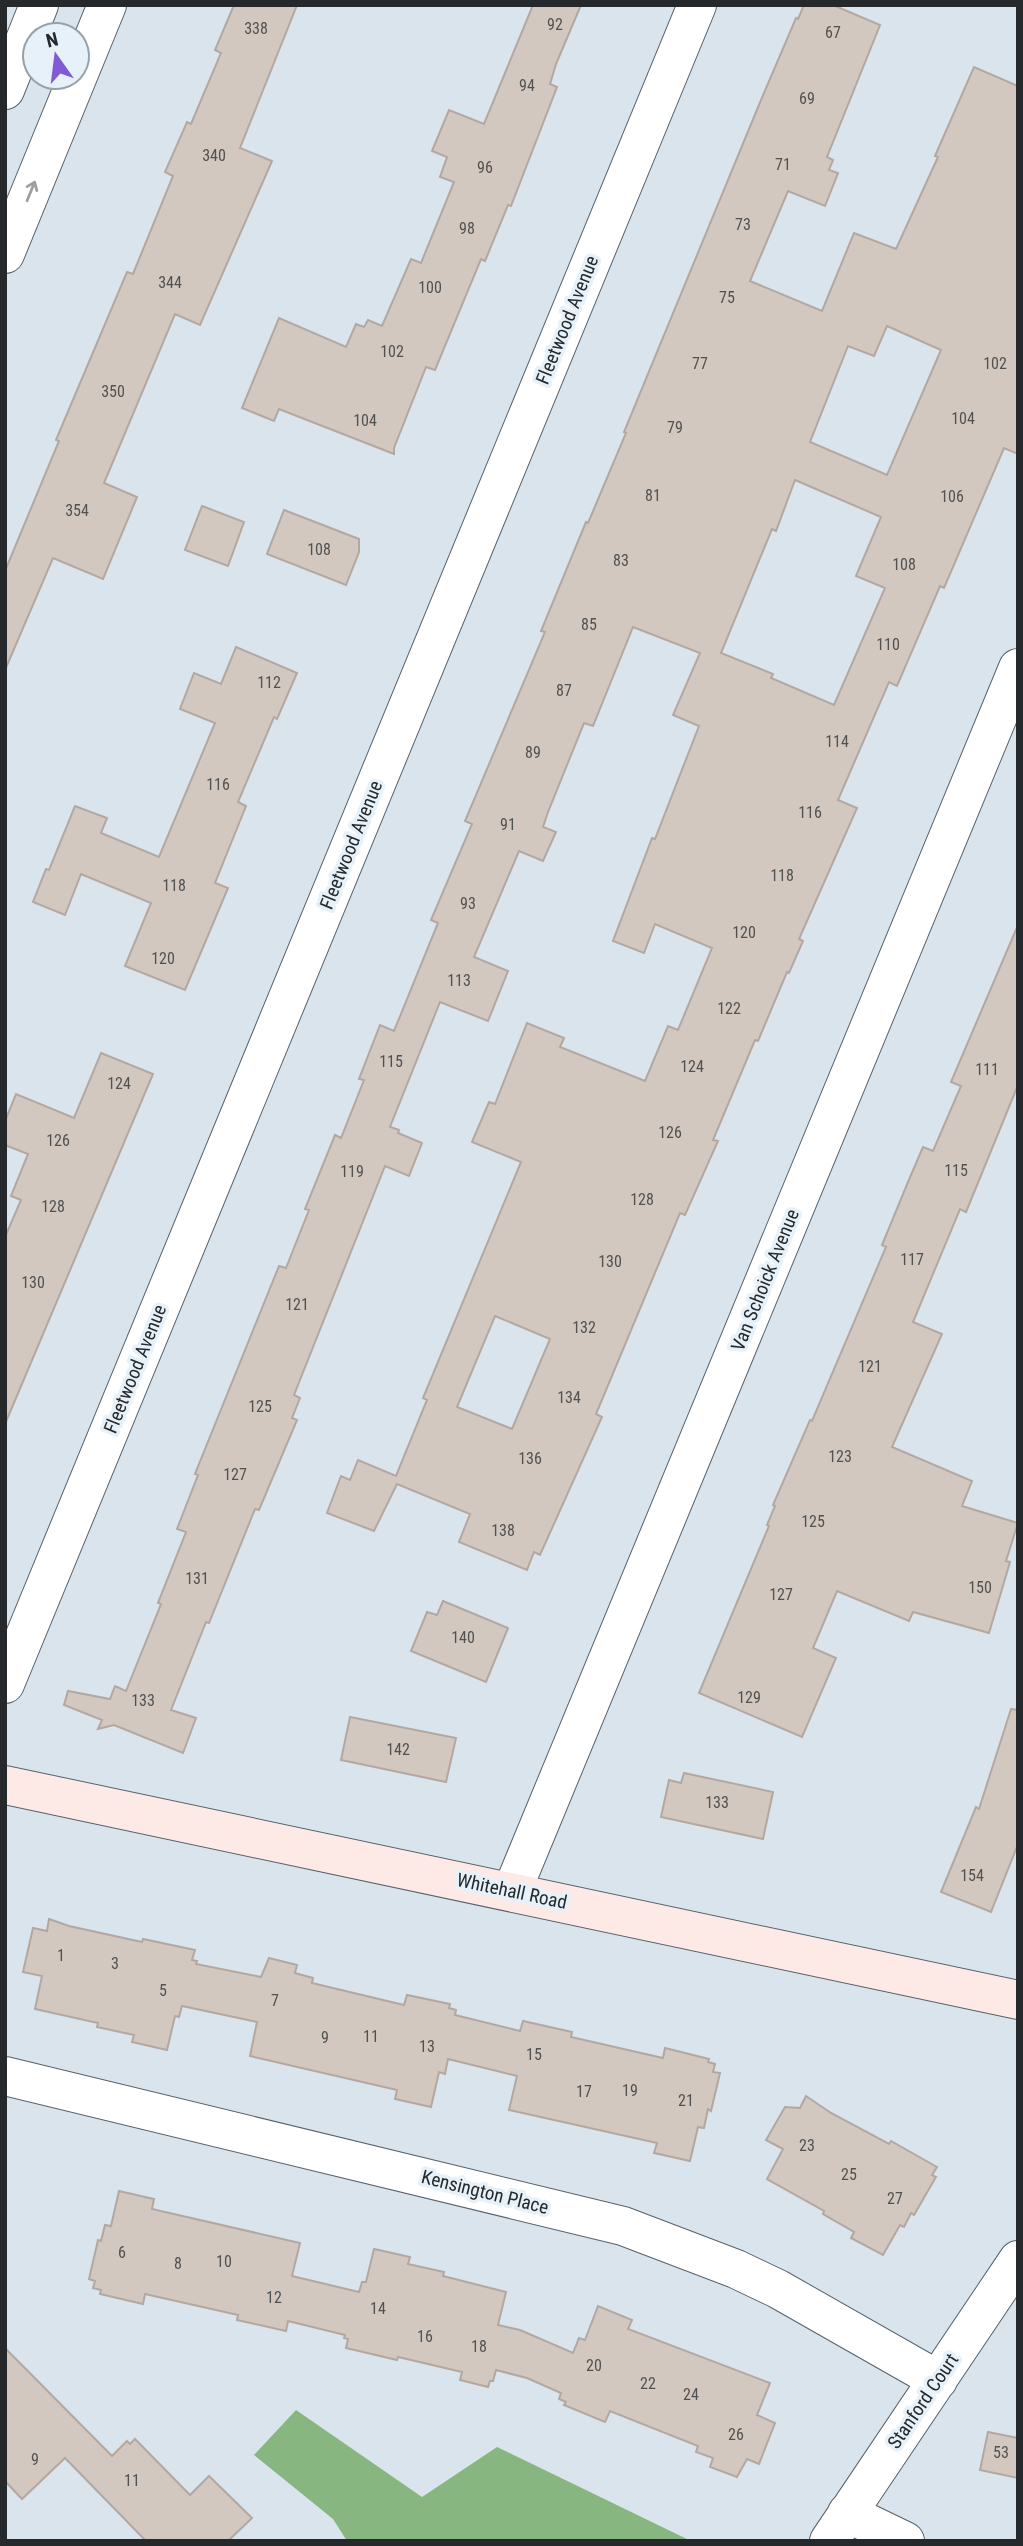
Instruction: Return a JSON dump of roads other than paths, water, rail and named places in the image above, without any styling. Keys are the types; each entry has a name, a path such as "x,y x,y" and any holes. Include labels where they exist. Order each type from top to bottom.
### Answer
{"street":[{"path":"5,90 39,5"},
{"path":"5,254 107,5"},
{"name":"Fleetwood Avenue","path":"5,1684 697,5"},
{"name":"Van Schoick Avenue","path":"512,1891 1018,668"},
{"name":"Whitehall Road","path":"5,1785 1018,2000"},
{"name":"Kensington Place","path":"5,2076 623,2226 736,2269 937,2380"},
{"name":"Stanford Court","path":"838,2527 1018,2260"},
{"path":"838,2527 905,2541"}]}
